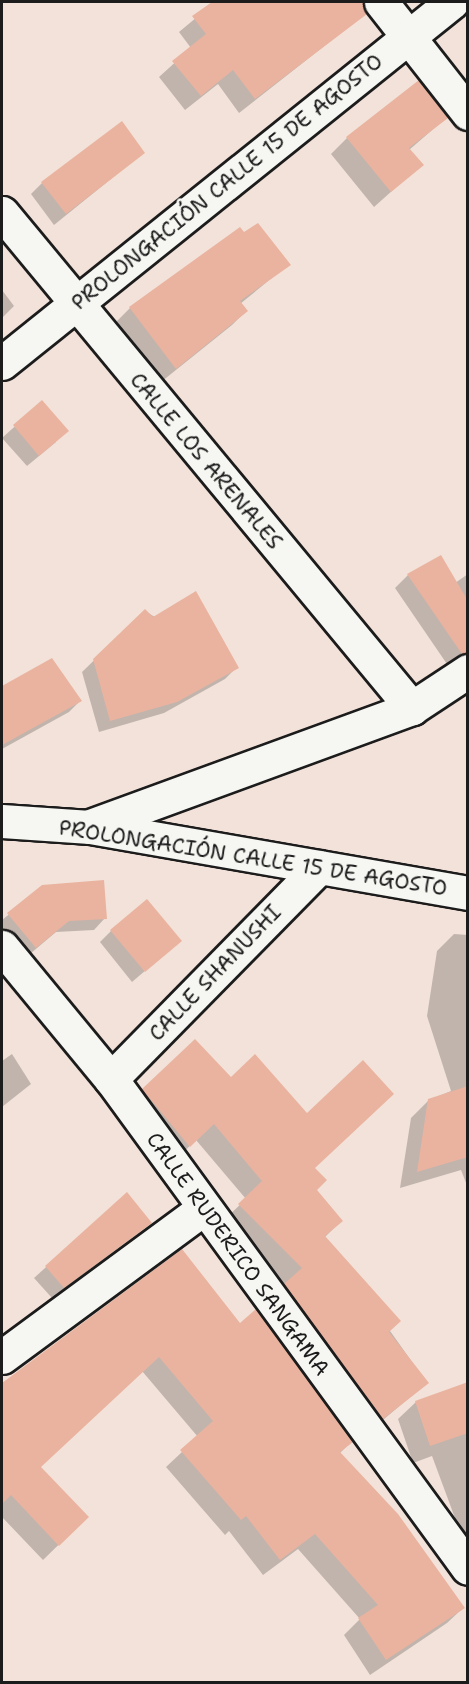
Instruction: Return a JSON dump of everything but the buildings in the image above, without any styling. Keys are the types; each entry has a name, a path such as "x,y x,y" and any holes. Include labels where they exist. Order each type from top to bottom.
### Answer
{"street":[{"path":"381,2 468,113"},
{"name":"PROLONGACIÓN CALLE 15 DE AGOSTO","path":"2,363 452,2"},
{"name":"CALLE LOS ARENALES","path":"2,213 75,304 412,708"},
{"path":"90,826 412,708 468,671"},
{"name":"PROLONGACIÓN CALLE 15 DE AGOSTO","path":"2,821 90,826 468,893"},
{"name":"CALLE SHANUSHI","path":"111,1079 319,867"},
{"name":"CALLE RUDERICO SANGAMA","path":"2,946 111,1079 468,1568"},
{"path":"2,1357 204,1208"}]}
